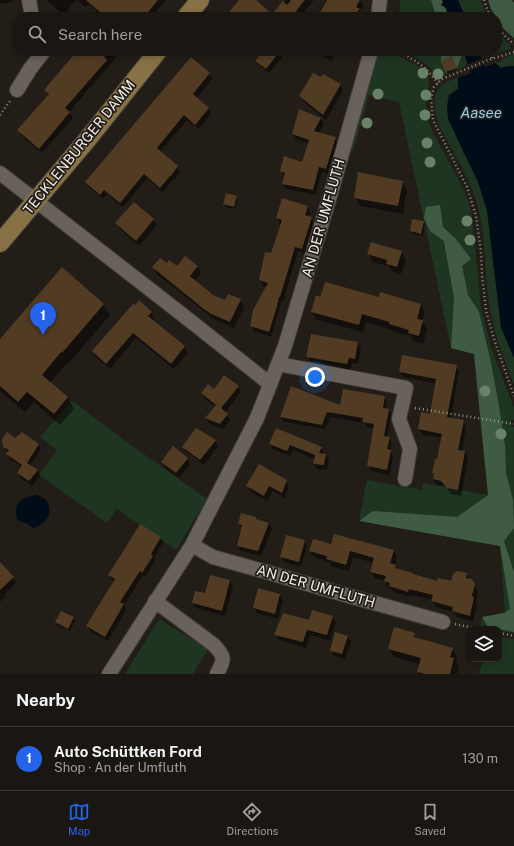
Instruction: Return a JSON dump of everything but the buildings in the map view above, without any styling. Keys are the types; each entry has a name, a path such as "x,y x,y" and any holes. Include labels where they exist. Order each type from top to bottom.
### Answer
{"main road":[{"path":"190,12 200,0"},
{"name":"TECKLENBURGER DAMM","path":"0,243 87,140 154,56"}],"street":[{"path":"29,0 31,12"},
{"path":"379,12 380,0"},
{"path":"17,90 40,56"},
{"name":"AN DER UMFLUTH","path":"109,674 192,545 256,418 285,346 305,282 370,56"},
{"path":"0,173 270,384"},
{"path":"278,364 406,388 399,420 410,449 405,480"},
{"name":"AN DER UMFLUTH","path":"192,545 212,556 443,622"},
{"path":"155,601 214,645 222,654 223,660 217,674"}],"path":[{"path":"484,0 488,12"},
{"path":"502,33 514,44"},
{"path":"502,56 514,52"},
{"path":"406,56 426,69 438,83"},
{"path":"500,56 442,79 434,87 431,98 433,120 467,187 476,216 481,252 486,311 514,396"},
{"path":"402,406 514,424"},
{"path":"443,622 466,627"},
{"path":"502,634 514,636"}],"green space":[{"path":"400,0 431,0 435,12 399,12"},
{"path":"431,0 442,0 447,12 435,12"},
{"path":"458,0 481,0 485,12 463,12"},
{"path":"488,0 512,0 514,3 514,38 502,27 502,12 493,12"},
{"path":"502,37 506,42 510,44 510,49 502,51"},
{"path":"514,54 514,66 501,68 495,63 502,61 502,59"},
{"path":"376,56 399,56 421,68 426,73 429,81 426,105 428,121 461,184 471,211 481,307 492,350 514,408 514,420 511,421 511,426 514,427 514,633 502,631 502,626 480,626 482,617 505,612 500,546 359,521 367,480 422,490 423,483 488,495 474,354 451,348 399,102 369,95 353,151 351,151 350,148"},
{"path":"413,56 441,56 441,61 452,56 457,67 462,56 464,56 468,64 451,73 439,75 434,73 425,63"},
{"path":"441,56 462,56 457,68 452,57 441,61"},
{"path":"458,78 458,89 449,95 447,107 478,182 487,210 501,327 514,358 514,384 492,319 488,296 482,224 476,200 467,178 441,128 435,108 435,97 439,89 445,83"},
{"path":"440,205 443,227 456,239 471,259 462,266 468,295 479,312 491,363 505,446 506,473 513,500 514,528 504,541 514,572 514,632 502,630 502,626 487,626 482,617 505,613 510,609 500,546 359,521 373,511 457,517 488,495 474,354 451,348 454,298 444,241 430,231 424,218 426,207"},
{"path":"72,401 207,499 176,550 117,509 107,523 39,475 57,450 40,437"},
{"path":"159,619 208,649 193,674 125,674"},
{"path":"502,637 514,639 514,674 479,674 482,662 502,662"}],"water":[{"path":"442,0 458,0 463,12 447,12 446,8 441,5 443,2"},
{"name":"Aasee","path":"465,56 480,56 485,67 495,63 501,68 514,66 514,358 501,327 487,210 478,182 448,119 447,107 449,95 458,89 458,78 471,73"},
{"path":"37,495 47,502 49,512 44,522 33,528 28,524 17,520 16,510 21,500"}],"pier":[{"path":"484,58 486,64 469,71 466,65"}],"place":[{"name":"Auto Schüttken Ford","path":"43,335"}]}
